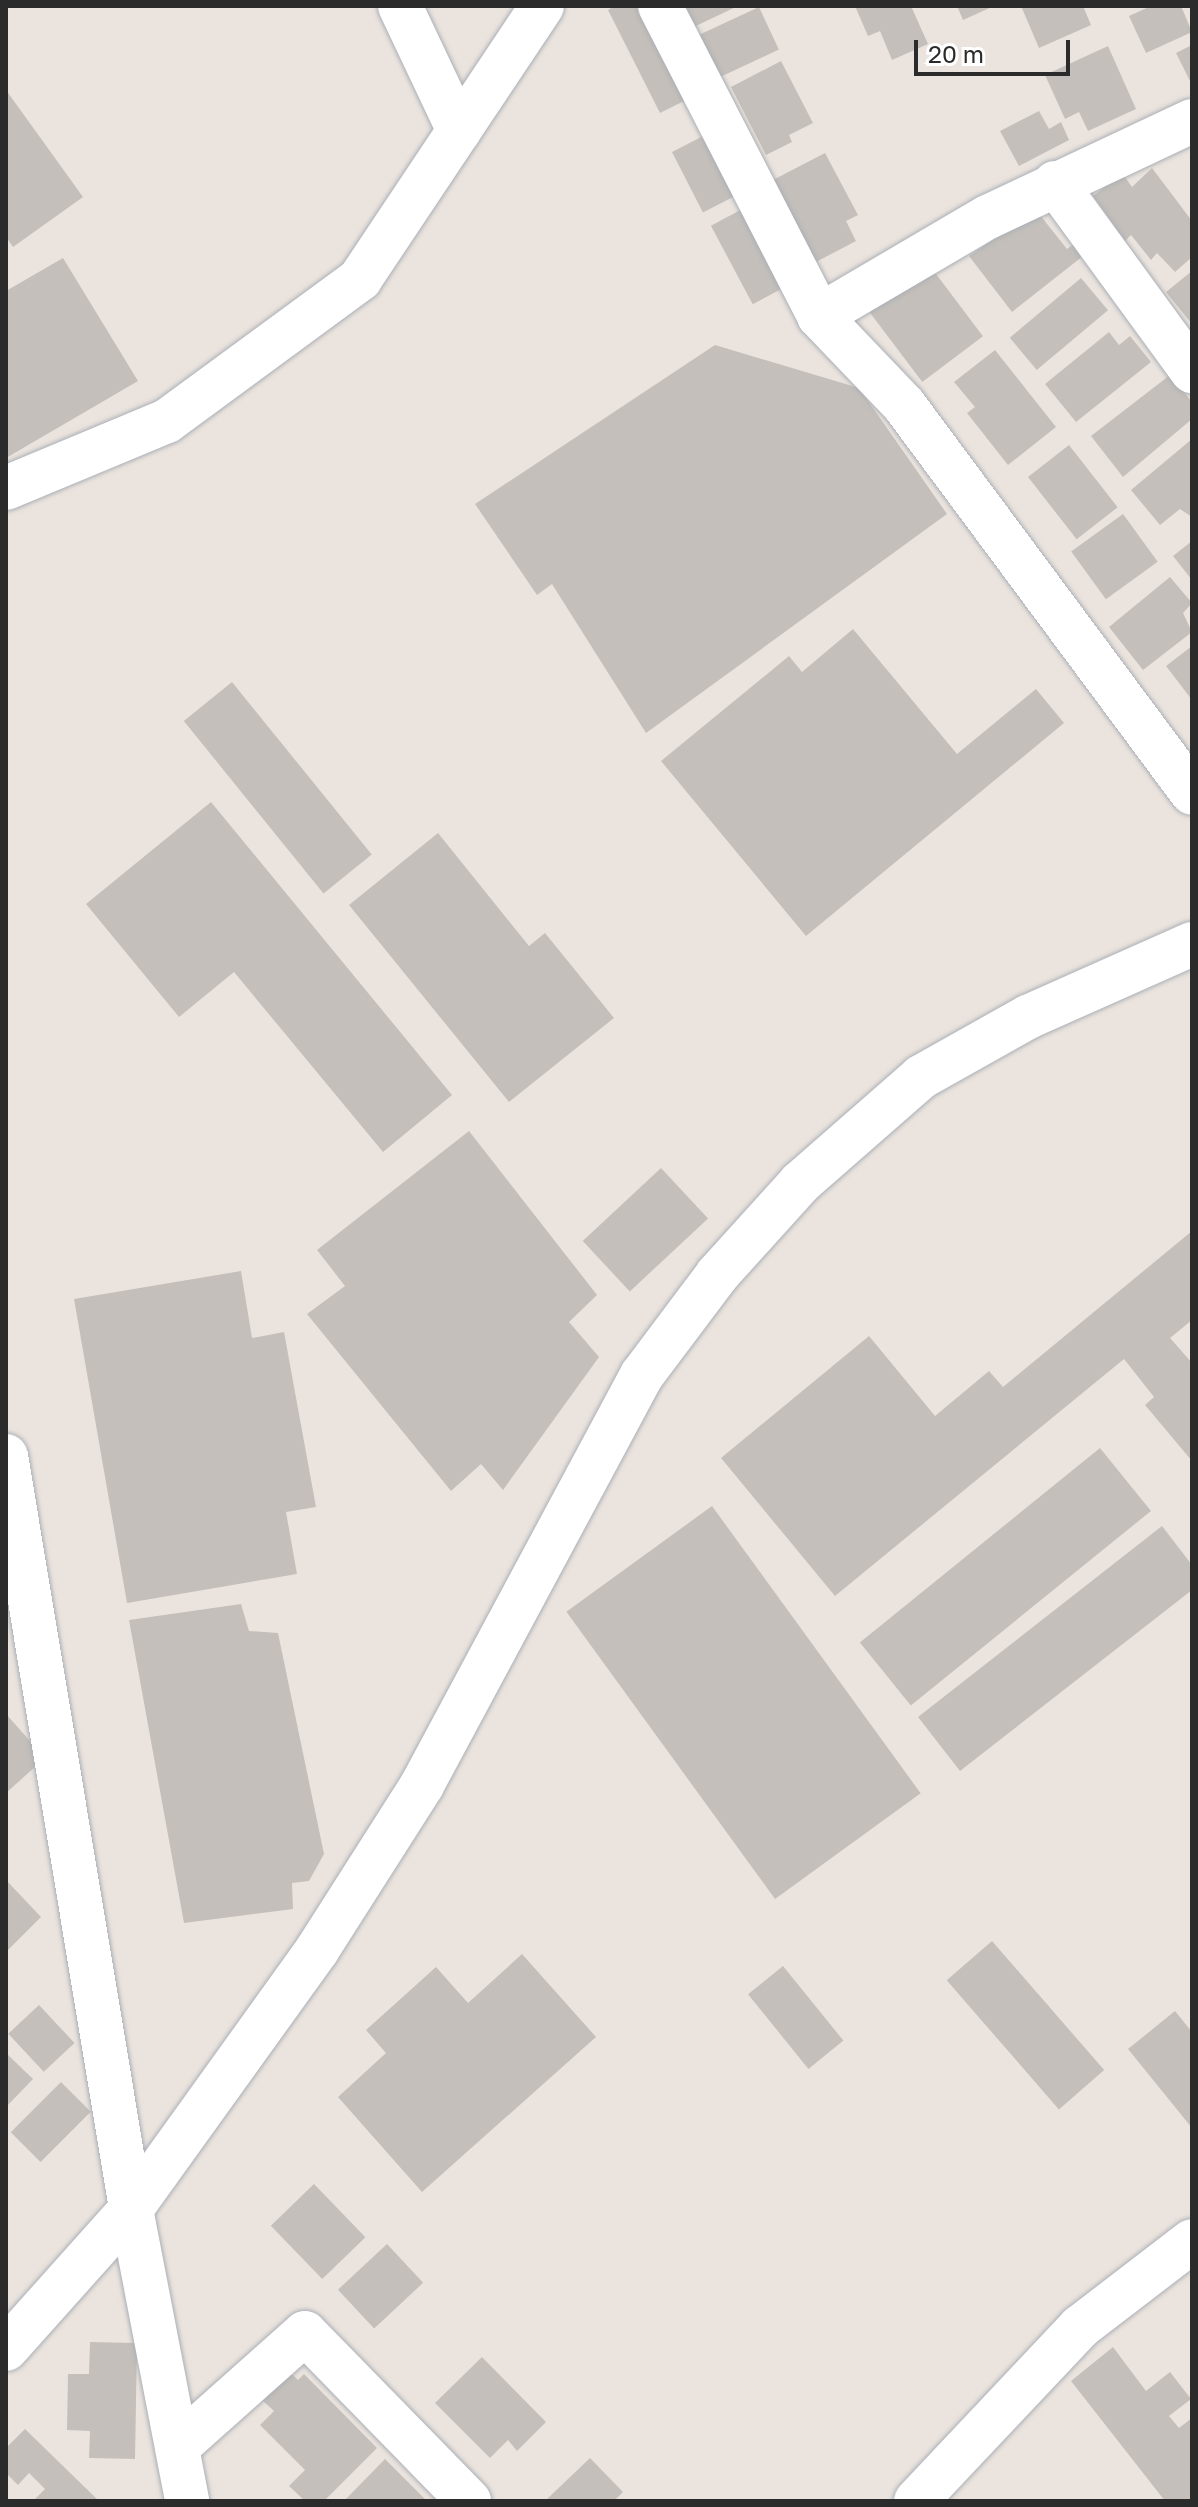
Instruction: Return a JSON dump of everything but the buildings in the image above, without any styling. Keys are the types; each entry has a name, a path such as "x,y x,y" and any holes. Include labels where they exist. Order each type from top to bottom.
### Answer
{"street":[{"path":"400,6 459,131"},
{"path":"6,488 167,421 360,279 542,6"},
{"path":"660,6 819,316 904,405 1192,793"},
{"path":"819,316 1055,183 1192,121"},
{"path":"1055,183 1192,371"},
{"path":"6,2349 131,2209 309,1963 414,1798 642,1375 717,1275 800,1183 921,1077 1028,1017 1192,944"},
{"path":"6,1456 131,2209 187,2501"},
{"path":"916,2501 1080,2327 1192,2241"},
{"path":"177,2447 305,2333 469,2501"}]}
